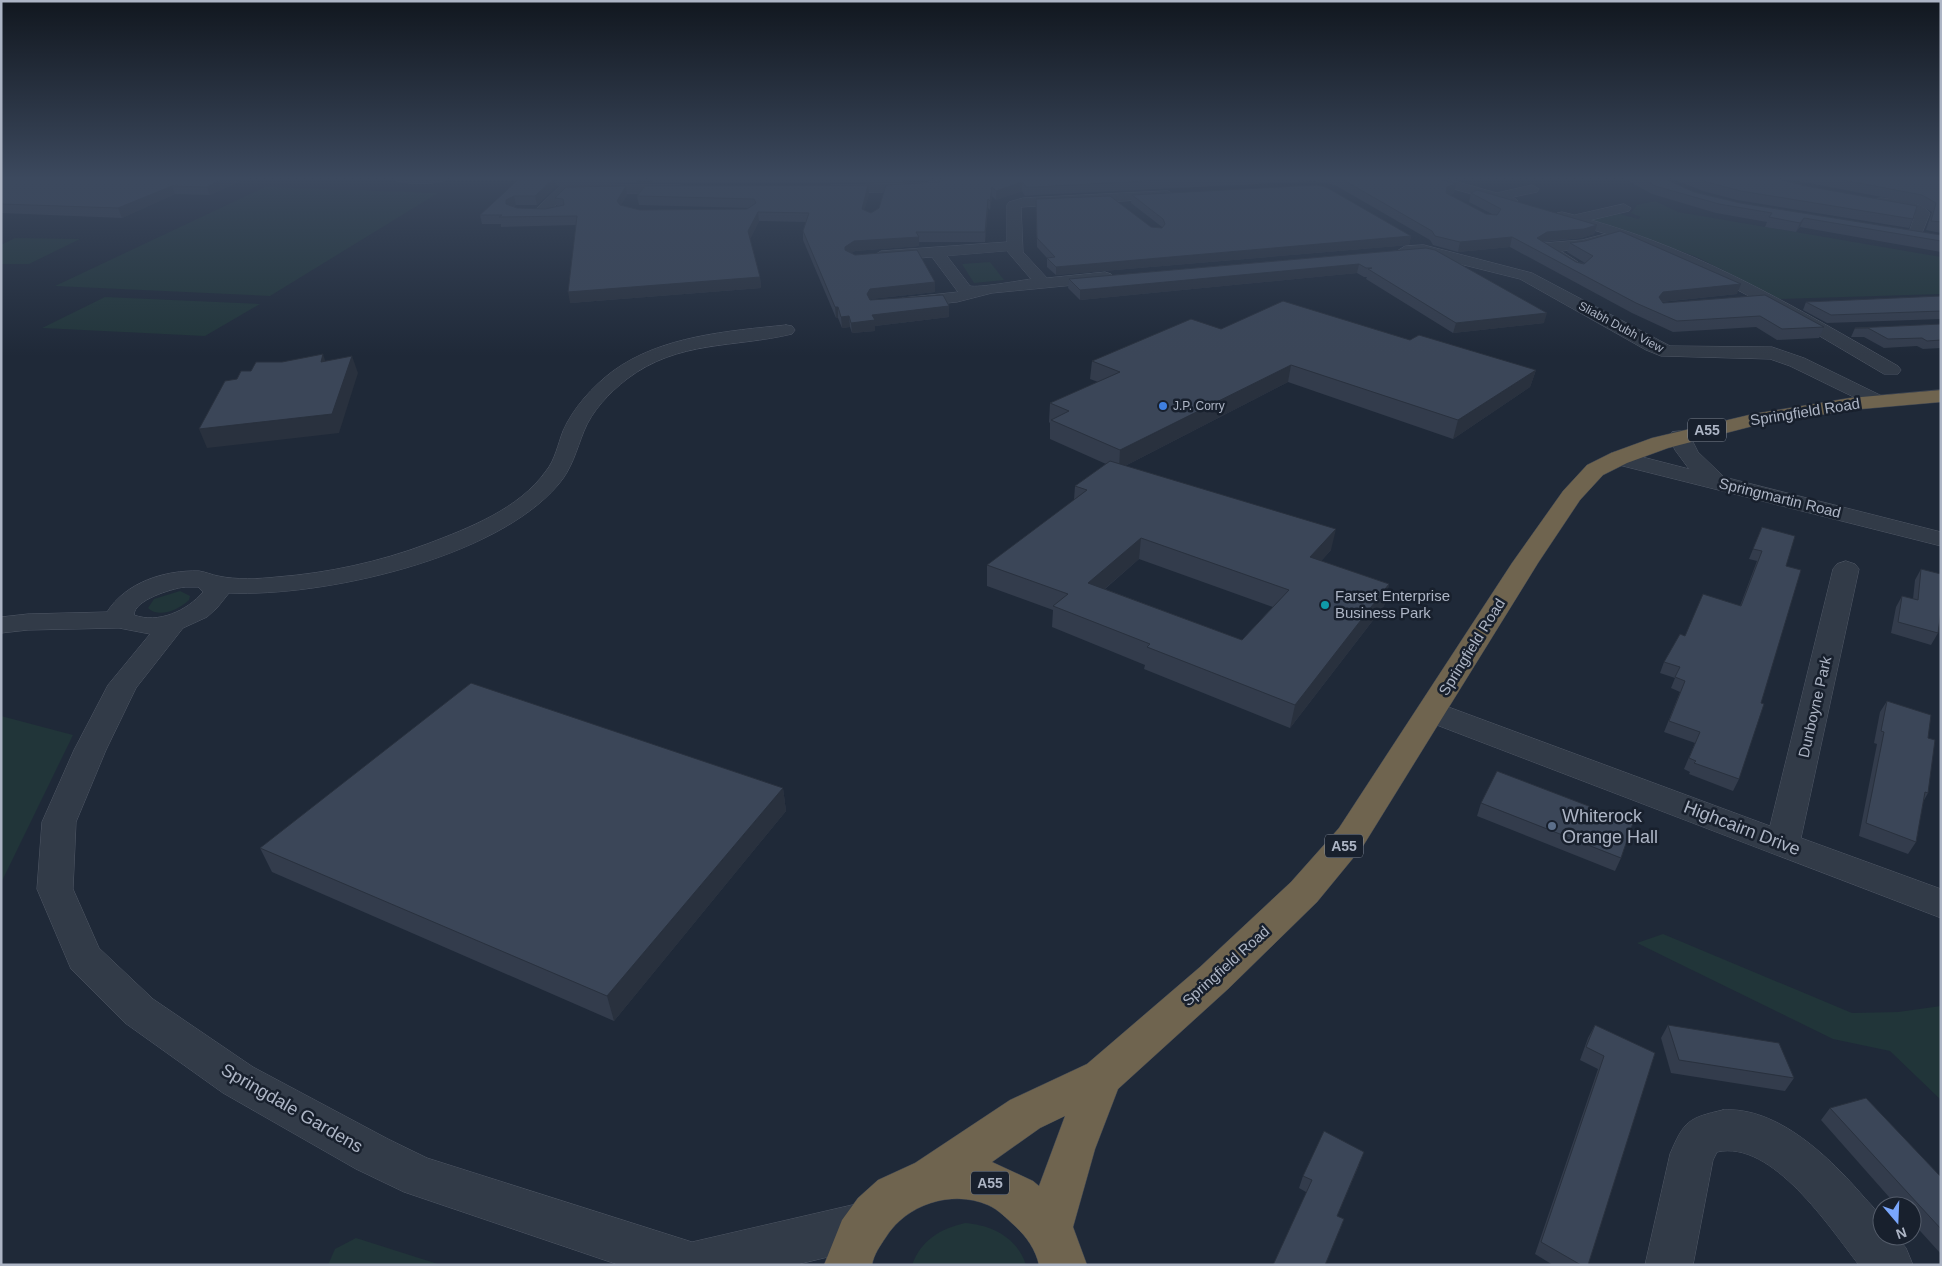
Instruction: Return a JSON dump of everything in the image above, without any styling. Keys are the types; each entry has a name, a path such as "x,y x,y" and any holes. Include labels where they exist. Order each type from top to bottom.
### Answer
{"highway":[{"name":"Springfield Road","path":"929,1180 1025,1114 1102,1077 1263,933 1330,863 1351,836 1432,712 1525,563 1571,496 1595,470 1619,458 1680,437 1785,413 1877,401 1941,396"},
{"name":"Springfield Road","path":"1060,1254 1073,1149 1102,1077"},
{"name":"A55","path":"857,1245 883,1205 904,1190 929,1180 962,1177 996,1184 1026,1202 1060,1254"}],"street":[{"path":"1014,238 1015,254 1043,283"},
{"name":"Sliabh Dubh View","path":"1412,238 1424,245 1424,250"},
{"path":"1580,267 1544,248 1582,244 1602,238"},
{"path":"1633,238 1694,261 1764,298 1891,370"},
{"path":"864,258 1014,246"},
{"name":"Sliabh Dubh View","path":"1392,252 1424,250 1526,276 1652,346 1668,352 1772,353 1797,362 1877,401"},
{"path":"936,252 964,289 973,292"},
{"path":"892,303 957,297 973,292 1004,287 1122,276"},
{"path":"1735,301 1764,298"},
{"path":"1,625 28,622 128,623 152,626 174,622 203,608 283,585 337,577 395,563 440,548 497,522 532,499 557,472 576,425 590,402 610,381 653,356 685,345 720,338 786,330"},
{"path":"1822,331 1852,330"},
{"path":"1680,437 1691,460 1717,482"},
{"name":"Springmartin Road","path":"1619,458 1941,539"},
{"name":"Dunboyne Park","path":"1784,844 1846,569"},
{"path":"28,622 135,596 163,583 184,579 202,579 213,584 283,585"},
{"path":"203,608 210,603 216,593 213,584"},
{"name":"Springdale Gardens","path":"123,685 128,623 120,612 127,601 135,596"},
{"name":"Springdale Gardens","path":"174,622 123,685 90,750 59,822 55,890 84,958 139,1011 238,1080 372,1154 420,1178 692,1265 857,1245"},
{"name":"Highcairn Drive","path":"1432,712 1941,904"},
{"path":"1669,1265 1692,1154 1703,1136 1724,1130 1749,1133 1784,1150 1804,1167 1889,1265"}],"green space":[{"path":"15,238 80,239 29,264 1,264 1,245"},
{"path":"157,238 364,238 270,296 55,286"},
{"path":"1645,238 1830,238 1941,257 1941,294 1780,299 1697,257"},
{"path":"990,262 1004,280 974,283 962,264"},
{"path":"105,297 260,304 205,336 42,328"},
{"path":"180,591 190,596 189,600 180,607 163,613 158,613 148,608 154,599"},
{"path":"1,716 73,735 1,883"},
{"path":"1663,934 1852,1013 1898,1012 1941,1006 1941,1100 1890,1051 1833,1039 1637,943"},
{"path":"965,1223 984,1226 1002,1234 1016,1247 1026,1265 912,1265 926,1242 932,1237 947,1229"},
{"path":"356,1238 441,1265 328,1265 335,1249"}],"building":[{"path":"574,238 750,238 760,277 568,292"},
{"path":"806,238 901,238 854,241 845,247 845,250 855,255 917,250 935,282 870,289 867,294 870,300 943,295 949,306 872,315 875,320 851,323 849,316 841,317 838,307 835,307"},
{"path":"1037,238 1387,238 1056,267 1047,258 1055,257"},
{"path":"1444,238 1501,238 1460,242"},
{"path":"1514,238 1537,238 1576,262 1584,264 1593,256 1570,243 1595,238 1636,238 1741,284 1663,292 1659,297 1663,303 1765,295 1824,327 1782,329 1760,316 1677,321 1636,303"},
{"path":"1924,238 1941,238 1941,241"},
{"path":"1426,248 1435,250 1547,313 1456,323 1368,269 1372,268 1366,268 1359,264 1080,290 1069,279"},
{"path":"1941,296 1941,311 1831,315 1806,302"},
{"path":"1283,301 1410,340 1419,335 1536,370 1458,420 1291,365 1120,450 1051,420 1069,411 1050,403 1120,372 1092,361 1191,319 1221,329"},
{"path":"1941,324 1941,340 1927,341 1922,338 1888,339 1868,328 1855,328"},
{"path":"323,354 321,362 352,356 332,414 199,429 225,381 237,379 241,371 251,371 256,362 282,362"},
{"name":"Farset Enterprise Business Park","path":"1110,461 1336,529 1310,557 1389,584 1295,705 1147,647 1150,644 1053,606 1068,594 987,565 1087,490 1075,486","holes":["1141,538 1289,590 1242,640 1088,583"]},
{"path":"1762,527 1795,536 1786,566 1801,570 1761,703 1764,704 1739,779 1694,763 1696,761 1689,758 1700,732 1669,721 1685,681 1675,677 1680,667 1664,662 1680,634 1685,636 1703,594 1741,606 1762,551 1753,549"},
{"path":"1921,569 1941,574 1941,611 1938,633 1898,622 1902,596 1918,600"},
{"path":"471,683 783,788 607,996 260,848"},
{"path":"1887,701 1931,715 1928,738 1935,740 1928,793 1925,792 1916,842 1866,823 1884,732 1881,731"},
{"name":"Whiterock Orange Hall","path":"1497,771 1633,823 1621,858 1481,803"},
{"path":"1595,1025 1655,1053 1588,1265 1581,1265 1541,1242 1604,1056 1586,1047"},
{"path":"1668,1025 1779,1043 1794,1078 1679,1060"},
{"path":"1866,1098 1941,1177 1941,1229 1922,1208 1922,1196 1911,1196 1830,1108"},
{"path":"1324,1131 1364,1152 1337,1216 1344,1219 1325,1265 1273,1265 1312,1180 1303,1176"}],"place":[{"name":"J.P. Corry","path":"1163,406"},
{"name":"Farset Enterprise Business Park","path":"1325,605"},
{"name":"Whiterock Orange Hall","path":"1552,826"}]}
